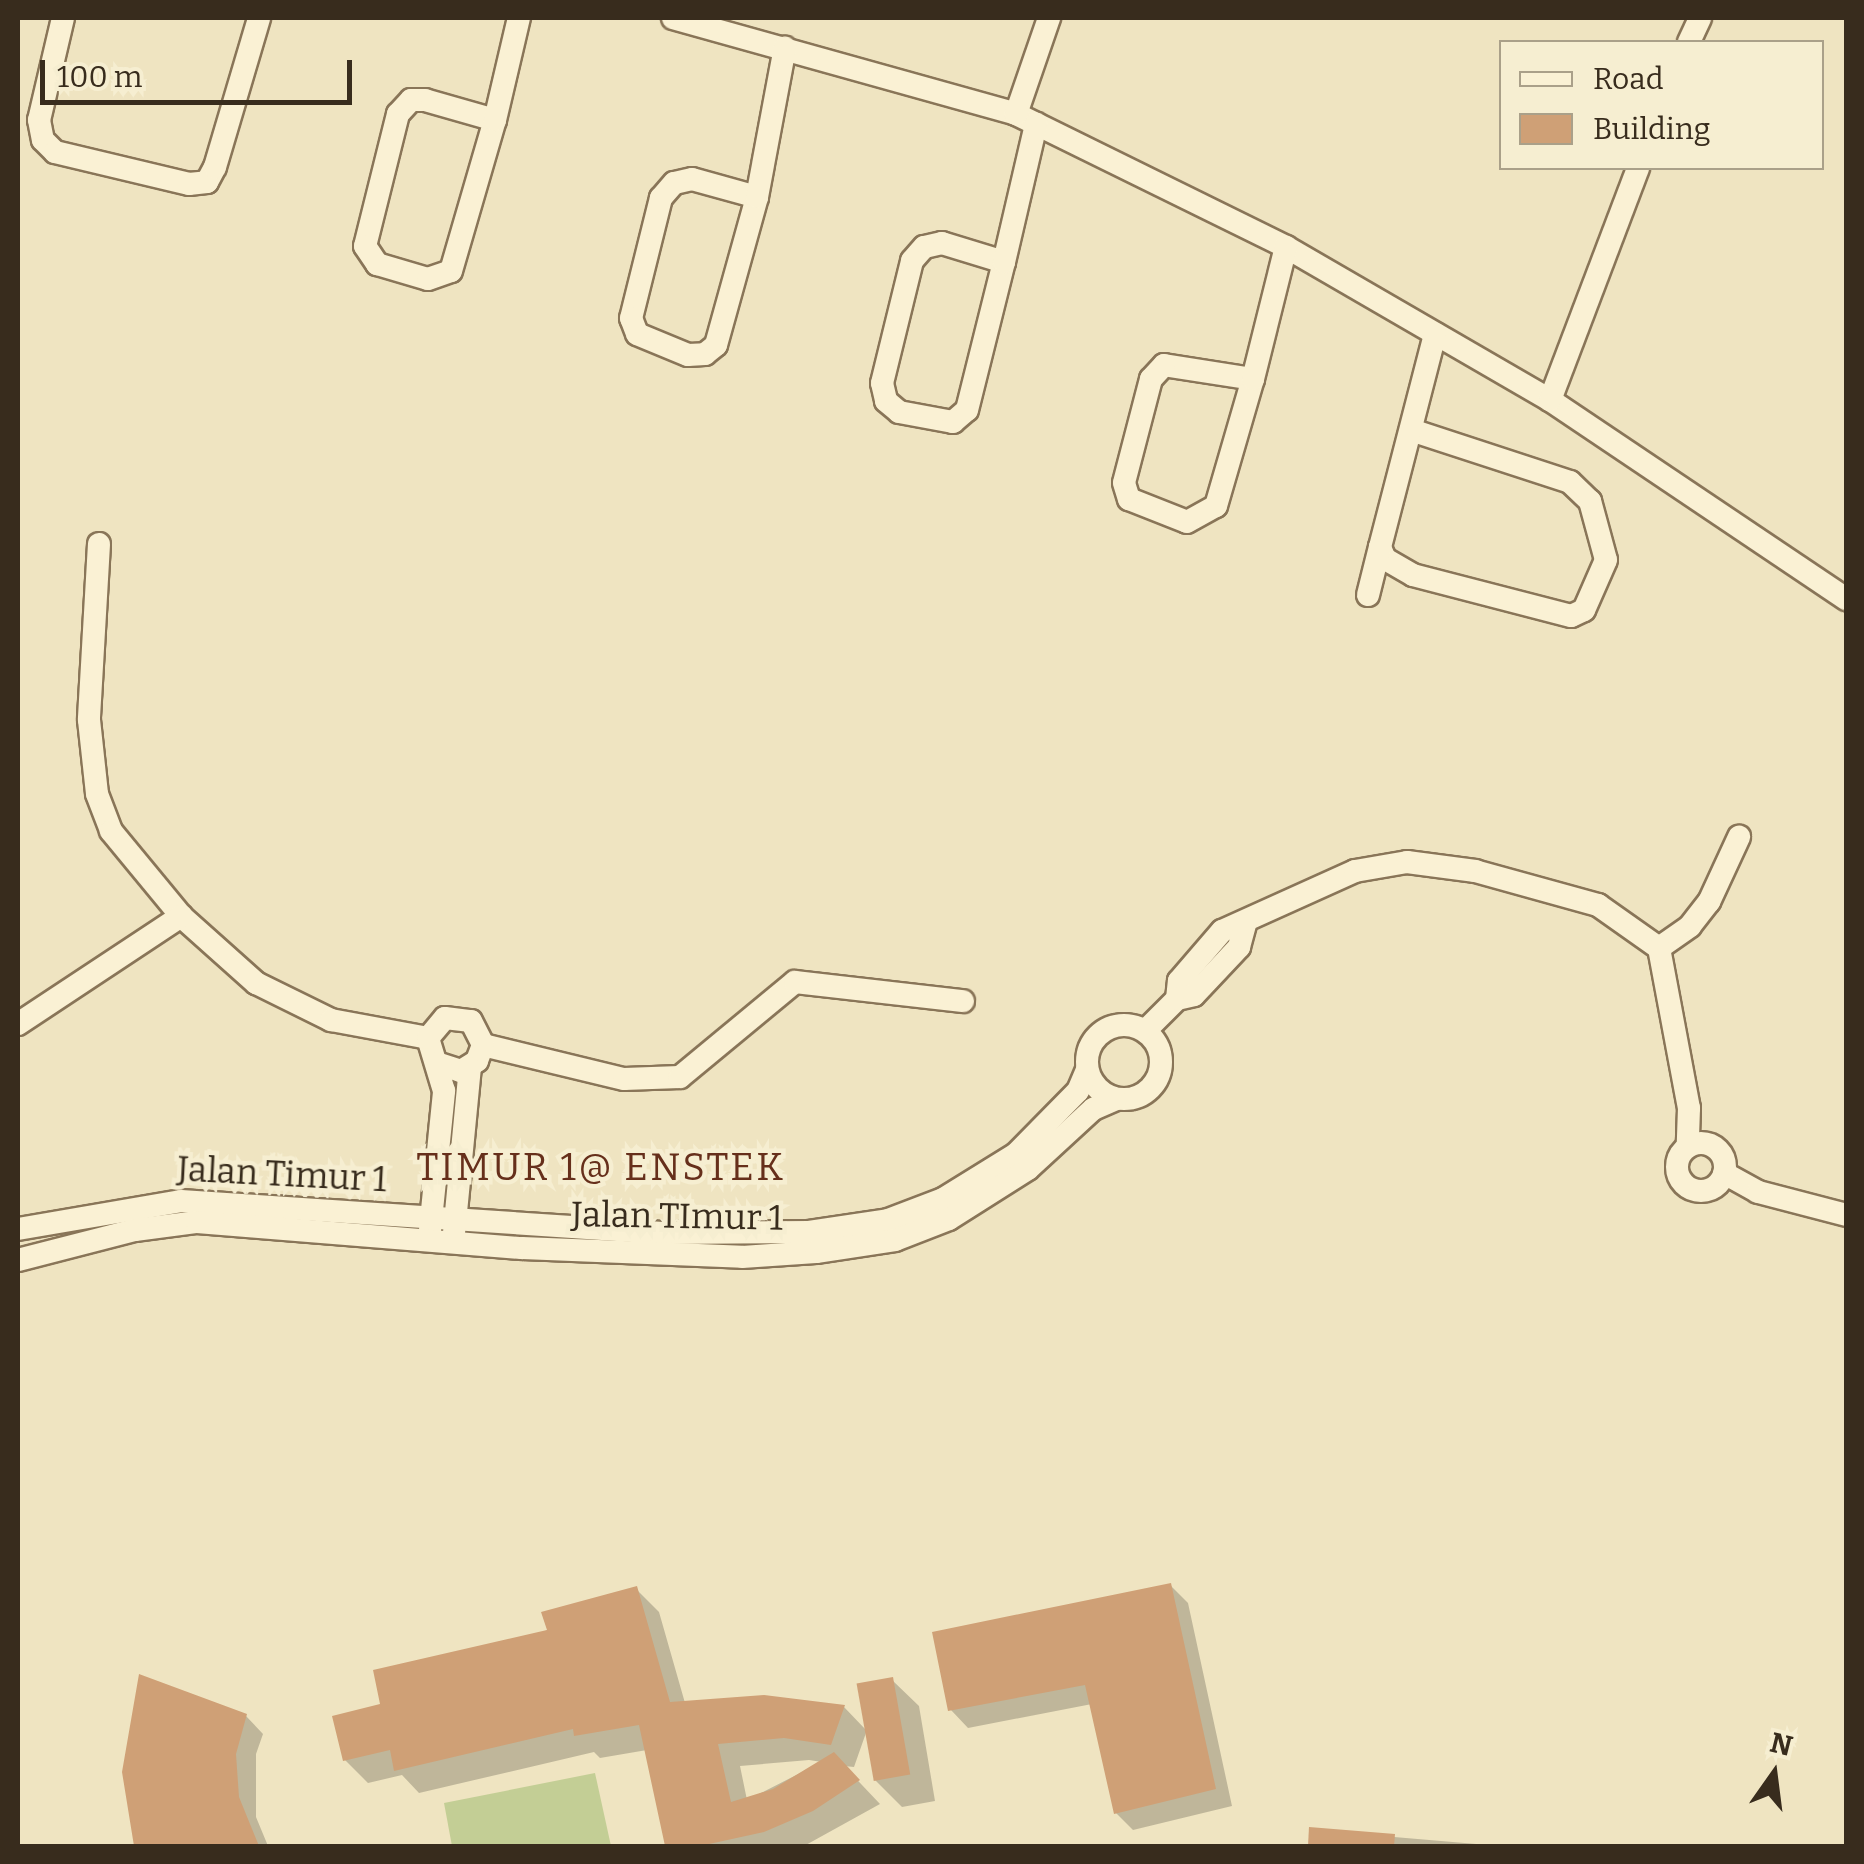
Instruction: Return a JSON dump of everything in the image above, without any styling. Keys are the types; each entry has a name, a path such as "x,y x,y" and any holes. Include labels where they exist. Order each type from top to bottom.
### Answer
{"street":[{"path":"63,18 39,120 43,140 55,152 189,184 207,182 215,167 259,18"},
{"path":"495,120 425,100 410,100 398,114 365,246 377,264 428,280 452,271 495,120 519,18"},
{"path":"673,18 1026,119 1286,248 1550,400 1846,599"},
{"path":"1004,262 942,243 924,247 912,261 882,382 886,401 900,412 953,422 967,410 1004,262 1026,119 1049,18"},
{"path":"758,197 692,178 674,182 661,198 631,318 637,334 688,354 706,354 716,345 758,197 785,48"},
{"path":"1550,400 1637,170"},
{"path":"1253,379 1164,365 1151,380 1124,483 1129,499 1187,522 1216,506 1253,379 1286,248"},
{"path":"1368,596 1436,334"},
{"path":"1380,547 1396,568 1413,575 1572,616 1584,610 1606,560 1590,501 1570,482 1411,430"},
{"path":"99,544 89,720 98,794 110,831 181,916 256,983 293,1005 368,1032 428,1038"},
{"path":"1659,948 1690,926 1709,902 1740,837"},
{"path":"1145,1031 1177,999 1194,994 1239,947 1245,925 1287,897 1354,871 1406,862 1475,871 1598,905 1659,948 1689,1108 1688,1146 1677,1163 1690,1189 1711,1189 1724,1174"},
{"path":"18,1024 181,916"},
{"path":"483,1045 624,1080 680,1077 795,982 962,1001"},
{"path":"428,1038 445,1018 462,1017 478,1027 483,1045 470,1068 442,1228"},
{"path":"1120,1025 1145,1031 1161,1055 1161,1070 1144,1094 1116,1099 1098,1090 1087,1070 1097,1035 1120,1025"},
{"path":"428,1038 444,1090 442,1228"},
{"path":"436,1064 452,1071 470,1068"},
{"name":"Jalan Timur 1","path":"18,1229 181,1201 442,1228 809,1232 888,1220 943,1199 1016,1154 1078,1091 1087,1070"},
{"name":"Jalan TImur 1","path":"18,1260 135,1230 196,1222 442,1228 742,1257 895,1240 949,1220 1028,1169 1093,1109 1116,1099"},
{"path":"1688,1146 1716,1148 1724,1174 1758,1192 1846,1215"}],"green space":[{"path":"595,1773 611,1846 452,1846 444,1803"}],"building":[{"path":"1171,1583 1216,1789 1114,1814 1085,1685 948,1711 932,1632"},
{"path":"637,1586 670,1702 764,1695 845,1705 831,1745 784,1738 718,1744 731,1802 773,1789 834,1752 860,1780 813,1811 764,1832 700,1846 665,1846 639,1725 574,1736 573,1729 394,1771 390,1750 343,1761 332,1716 380,1704 373,1670 547,1630 541,1612"},
{"path":"139,1674 247,1714 236,1754 239,1797 259,1846 134,1846 122,1772"},
{"path":"893,1677 910,1774 874,1781 857,1683"},
{"path":"1309,1827 1395,1834 1394,1846 1308,1846"}],"district":[{"name":"TIMUR 1@ ENSTEK","path":"601,1168"}]}
